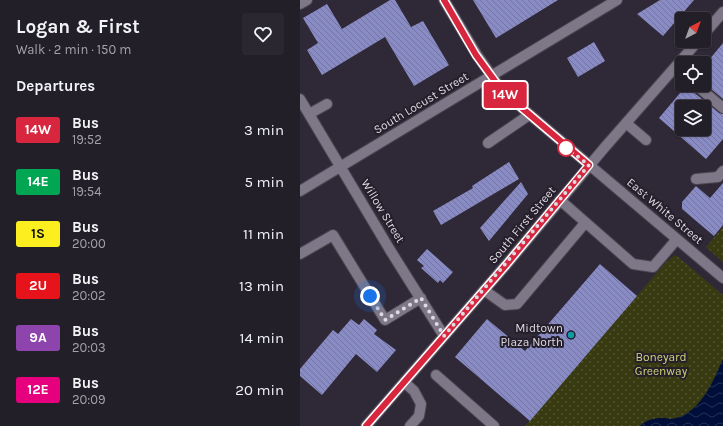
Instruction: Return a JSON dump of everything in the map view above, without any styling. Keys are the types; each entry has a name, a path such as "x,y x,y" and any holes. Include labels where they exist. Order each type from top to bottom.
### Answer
{"street":[{"path":"300,4 307,0"},
{"name":"East White Street","path":"444,0 491,76 503,92 723,278"},
{"name":"South Locust Street","path":"300,191 617,0"},
{"path":"711,26 723,12"},
{"name":"South First Street","path":"366,426 484,290 589,165 626,123 675,74"},
{"path":"704,92 723,108"},
{"name":"Willow Street","path":"300,99 444,336"},
{"path":"309,114 327,104"},
{"path":"488,143 529,115"},
{"path":"626,123 646,140"},
{"path":"696,179 718,177 723,172"},
{"path":"560,200 633,264 653,267 677,238"},
{"path":"484,290 505,305 517,304 585,223"},
{"path":"300,254 333,235 385,320 421,298"},
{"path":"436,375 494,426"},
{"path":"404,382 414,391 421,404 419,416 410,426"}],"green space":[{"path":"723,227 723,262 706,247"},
{"name":"Boneyard Greenway","path":"675,255 723,295 723,426 525,426 666,262"}],"water":[{"path":"723,359 723,426 640,426 645,422 656,418 671,419 681,417 690,412 710,387"}],"building":[{"path":"390,0 395,0 411,27 423,21 449,65 414,86 385,37 322,75 307,50 318,43 303,18 327,4 342,29"},
{"path":"473,0 558,0 496,38"},
{"path":"660,0 694,0 684,12 675,12 675,22 663,36 637,14"},
{"path":"594,42 605,61 578,77 567,58"},
{"path":"723,43 723,99 711,89 711,58"},
{"path":"681,92 693,92 703,100 675,100 675,132 659,118"},
{"path":"711,106 719,113 723,114 723,139 706,159 680,136 711,136"},
{"path":"509,162 519,179 441,225 433,211 473,188 472,186"},
{"path":"521,182 528,194 489,241 480,228"},
{"path":"723,183 723,225 714,236 682,209 682,202 696,186 710,198"},
{"path":"427,249 453,272 443,283 440,280 438,283 421,268 424,266 417,260"},
{"name":"Midtown Plaza North","path":"600,264 637,296 530,421 455,357 487,319 525,351"},
{"path":"351,319 359,325 364,319 377,330 374,334 396,350 377,372 356,354 322,395 300,376 300,369 333,330 338,334"}],"bus line":[{"name":"14W","path":"366,426 506,265 589,165 566,148 503,92 476,55 444,0"}],"place":[{"name":"Midtown Plaza North","path":"571,335"}],"route":[{"path":"370,296 385,320 421,298 444,336 506,265 589,165 566,148"}]}
